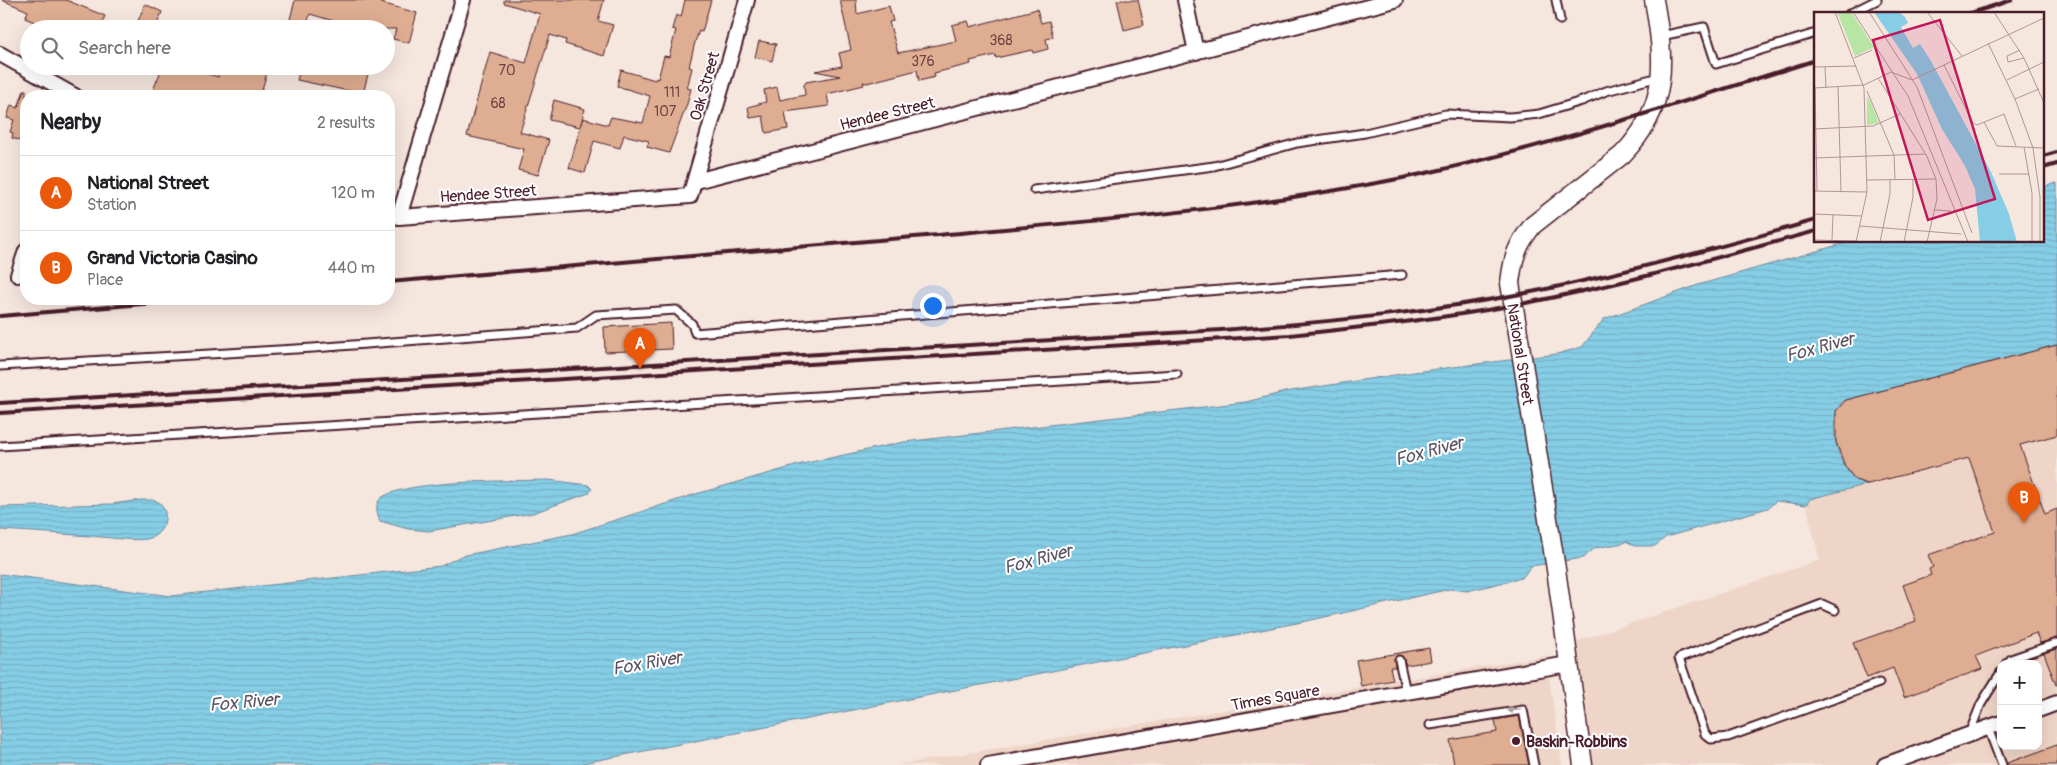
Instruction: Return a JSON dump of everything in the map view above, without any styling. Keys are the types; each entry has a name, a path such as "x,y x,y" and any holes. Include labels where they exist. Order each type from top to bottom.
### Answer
{"street":[{"path":"395,212 463,0"},
{"name":"Oak Street","path":"696,181 747,0"},
{"path":"1185,0 1196,52"},
{"name":"Hendee Street","path":"395,215 690,196 696,181 1395,0"},
{"name":"National Street","path":"1583,765 1556,569 1510,283 1513,257 1533,225 1622,155 1634,143 1653,110 1662,76 1661,36 1654,0"},
{"path":"0,54 20,65"},
{"path":"38,75 64,90"},
{"path":"18,275 20,269"},
{"name":"Times Square","path":"988,765 1568,664"},
{"path":"2042,709 2057,703"},
{"path":"1885,765 1994,726"}],"lane":[{"path":"1556,0 1560,20"},
{"path":"1853,12 1877,0"},
{"path":"1661,36 1704,27 1716,64 1814,34"},
{"path":"1034,190 1214,166 1297,144 1365,133 1446,114 1510,117 1539,114 1582,101 1606,91 1662,76"},
{"path":"0,366 313,348 577,328 596,315 676,310 692,324 695,333 1402,275"},
{"path":"0,446 1176,374"},
{"path":"1835,610 1822,604 1679,658 1705,734 1711,739 1728,738 1879,682"},
{"path":"2010,660 2057,643"},
{"path":"1399,660 1406,692"},
{"path":"1968,735 1981,704 1997,678"},
{"path":"1430,725 1524,710 1534,765"},
{"path":"1994,726 2002,765"}],"shaded area":[{"path":"2057,431 2057,765 1583,765 1566,645 1820,560 1806,505 1810,499"},
{"path":"1546,656 1562,765 897,765"}],"water":[{"name":"Fox River","path":"2057,183 2057,345 1843,401 1837,410 1835,422 1835,436 1838,449 1842,462 1849,473 1858,481 1868,484 1810,499 1806,505 1776,501 1768,508 1666,537 1655,546 1635,546 1626,541 1624,543 1595,548 1583,558 1531,566 1522,578 1467,591 1450,589 1307,621 573,765 0,765 0,574 171,596 441,566 461,556 572,534 696,494 802,464 904,442 1246,402 1285,392 1414,372 1557,354 1582,347 1604,319 1698,285 1848,242 2044,242 2044,187"},
{"path":"549,480 588,485 592,489 589,493 533,513 429,531 408,529 380,521 377,512 378,502 387,494 405,489 485,481"},
{"path":"151,500 160,503 164,508 165,514 164,525 161,530 147,539 130,540 0,530 0,507 112,504"}],"building":[{"path":"2,0 66,0 105,16 103,20 30,20 25,18 28,11"},
{"path":"295,0 382,0 381,3 417,13 409,43 395,40 395,20 330,20 310,14 308,20 290,20"},
{"path":"504,0 604,0 598,21 613,25 604,56 565,44 566,40 550,35 520,132 549,140 538,175 518,170 524,149 467,136 490,52 526,63 540,14 504,3"},
{"path":"685,0 711,0 702,32 699,31 695,42 689,67 692,68 687,88 691,89 687,104 669,153 647,147 649,141 624,135 620,148 594,141 585,173 569,168 583,118 608,125 611,117 643,123 650,96 617,86 621,70 655,80 656,78 658,79 664,56 669,57 676,30 672,29 676,15 681,17"},
{"path":"840,0 856,0 857,14 889,6 893,21 889,22 898,53 956,41 952,25 968,21 970,27 1037,9 1041,23 1049,21 1053,37 1046,39 1048,49 1033,53 1032,50 996,58 995,55 970,61 971,64 934,73 935,77 919,81 917,70 867,83 863,82 864,85 827,94 829,106 785,112 788,129 766,133 763,116 750,118 748,107 766,102 764,90 777,87 780,100 805,95 804,85 806,82 840,76 815,71 842,66 839,53 851,50"},
{"path":"1117,0 1138,0 1144,25 1124,30"},
{"path":"145,4 162,12 159,20 138,20"},
{"path":"759,41 776,44 772,61 755,57"},
{"path":"159,75 212,75 218,77 218,75 266,75 262,90 153,90"},
{"path":"298,75 368,75 364,90 344,90 297,80"},
{"path":"554,100 585,109 580,127 549,120"},
{"path":"20,102 20,140 12,138 13,133 10,132 14,120 7,118 11,105 18,108"},
{"path":"671,323 672,349 605,352 604,327"},
{"path":"2057,345 2057,435 2020,445 2045,514 2057,509 2057,638 2040,643 2036,633 1976,656 1982,669 1904,697 1893,668 1867,678 1853,643 1916,621 1903,585 1931,575 1929,569 1933,567 1928,555 1995,532 1969,458 1868,484 1855,480 1845,466 1836,442 1836,411 1846,400"},
{"path":"1429,648 1431,661 1406,665 1403,657 1397,655 1394,659 1395,667 1390,667 1393,680 1361,686 1356,660"},
{"path":"2057,649 2057,685 2056,685 2044,653"},
{"path":"1519,716 1529,765 1454,765 1450,740 1497,732 1495,720"},
{"path":"2057,745 2057,765 2007,765 2007,763"}],"railway":[{"path":"1974,12 2012,0"},
{"path":"395,281 1089,221 1198,210 1306,195 1418,175 1533,147 1814,61"},
{"path":"2044,156 2057,152"},
{"path":"2044,168 2057,164"},
{"path":"0,403 1221,330 1345,319 1469,303 1551,288 1618,273 1814,221"},
{"path":"0,413 1290,335 1431,319 1515,305 1628,280 1814,232"},
{"path":"0,316 131,305"}],"place":[{"name":"National Street","path":"640,369"},
{"name":"Grand Victoria Casino","path":"2024,523"},
{"name":"Baskin-Robbins","path":"1516,741"}]}
